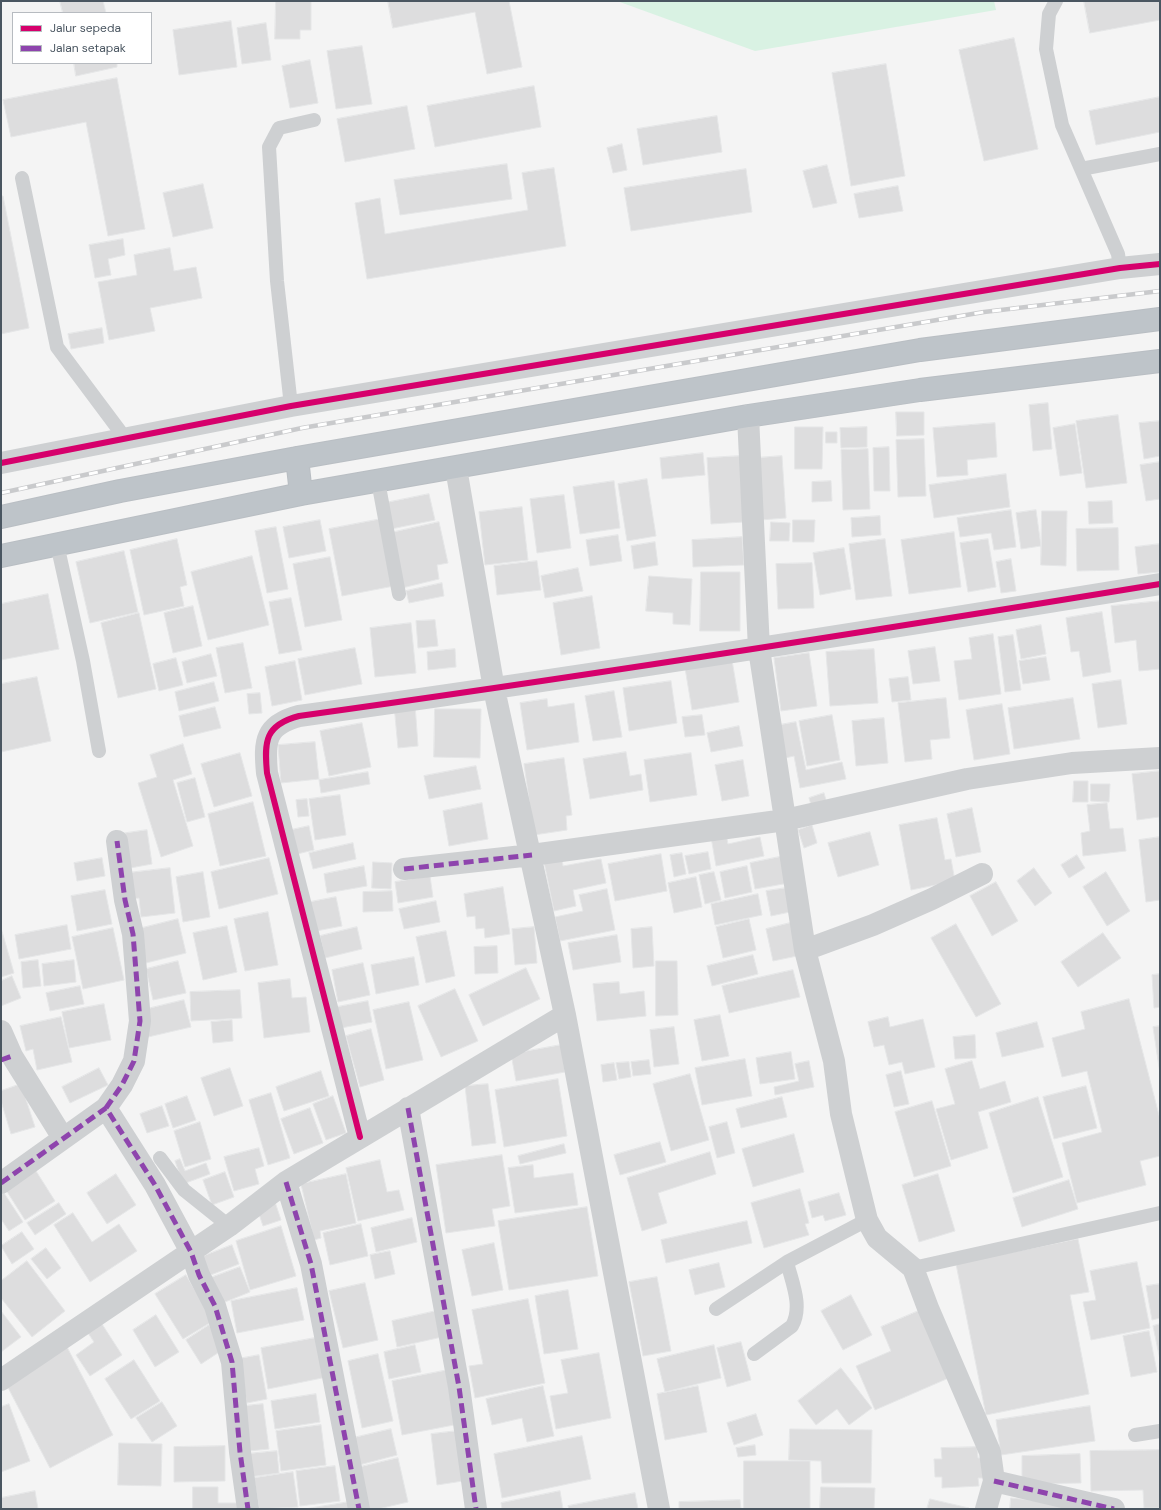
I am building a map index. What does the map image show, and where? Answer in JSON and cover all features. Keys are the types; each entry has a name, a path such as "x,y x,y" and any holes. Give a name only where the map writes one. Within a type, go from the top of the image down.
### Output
{"highway":[{"path":"1,517 120,491 296,458 920,350 1160,319"},
{"path":"1,556 301,494 748,416 920,390 1160,361"},
{"path":"296,458 301,494"}],"street":[{"path":"1,463 292,406 1120,268 1160,264"},
{"path":"748,416 759,649 805,950 834,1061 841,1114 867,1220 877,1238 913,1268 928,1308 990,1452 994,1481 986,1509"},
{"path":"456,468 494,689 532,855 565,1015 659,1509"},
{"path":"360,1137 267,772 265,749 271,732 282,720 299,716 494,689 759,649 1160,584"},
{"path":"404,869 532,855 785,820 967,779 1072,763 1160,758"},
{"path":"1,1183 106,1108 122,1085 134,1061 140,1021 133,934 125,900 117,841"},
{"path":"805,950 874,925 932,899 982,874"},
{"path":"1,1380 230,1226 286,1182 565,1015"},
{"path":"1,1031 7,1058 63,1138"},
{"path":"106,1108 155,1185 191,1252 199,1274 215,1306 232,1362 240,1427 240,1452 248,1509"},
{"path":"408,1108 458,1387 476,1509"},
{"path":"286,1182 311,1264 359,1509"},
{"path":"994,1481 1114,1509"}],"lane":[{"path":"1056,1 1049,14 1046,49 1062,125 1118,254 1120,268"},
{"path":"292,406 277,282 270,147 279,128 314,120"},
{"path":"1080,169 1160,154"},
{"path":"22,178 56,347 125,438"},
{"path":"378,481 399,594"},
{"path":"57,544 83,661 99,751"},
{"path":"160,1158 184,1190 230,1226"},
{"path":"913,1268 1160,1213"},
{"path":"716,1309 787,1262 867,1220"},
{"path":"754,1354 792,1326 796,1319 797,1303 787,1262"},
{"path":"1135,1435 1160,1431"}],"green space":[{"path":"617,1 994,1 996,10 755,51"}],"building":[{"path":"60,1 103,1 106,12 63,12"},
{"path":"276,1 311,1 311,30 300,30 300,39 275,39"},
{"path":"388,1 509,1 522,67 487,74 475,12 393,28"},
{"path":"1084,1 1160,1 1160,20 1090,33"},
{"path":"231,21 237,67 179,75 173,30"},
{"path":"266,23 271,60 242,64 237,28"},
{"path":"1014,38 1038,149 984,161 959,50"},
{"path":"362,46 372,104 336,109 327,51"},
{"path":"310,60 318,103 290,108 282,66"},
{"path":"74,64 117,64 117,67 76,76"},
{"path":"886,64 905,176 851,186 832,73"},
{"path":"117,78 145,229 108,236 86,122 11,137 3,100"},
{"path":"534,86 541,127 435,147 427,106"},
{"path":"1160,97 1160,132 1096,145 1089,111"},
{"path":"407,106 415,149 345,162 337,119"},
{"path":"717,116 722,152 643,165 637,129"},
{"path":"622,144 627,170 613,173 607,148"},
{"path":"507,164 512,199 400,215 394,180"},
{"path":"827,165 837,203 813,208 803,171"},
{"path":"554,168 566,246 367,279 355,203 380,198 385,234 528,210 522,173"},
{"path":"746,169 752,212 631,231 624,188"},
{"path":"203,184 213,228 173,237 163,193"},
{"path":"898,186 903,211 859,218 854,194"},
{"path":"1,196 3,196 29,328 1,334"},
{"path":"123,239 125,255 108,259 111,275 95,278 89,245"},
{"path":"170,248 174,271 196,267 202,298 150,308 155,331 109,340 98,282 137,275 134,255"},
{"path":"102,328 104,343 71,349 68,334"},
{"path":"1048,403 1052,449 1033,451 1029,405"},
{"path":"896,412 924,412 924,435 897,436"},
{"path":"1118,415 1127,483 1086,488 1076,421"},
{"path":"1160,421 1160,456 1144,459 1139,423"},
{"path":"995,423 997,457 967,460 968,475 937,477 933,428"},
{"path":"1075,424 1082,473 1060,476 1053,428"},
{"path":"795,427 823,427 822,469 795,469"},
{"path":"867,427 867,447 841,448 840,428"},
{"path":"826,432 837,432 837,443 826,443"},
{"path":"924,439 926,496 898,497 896,440"},
{"path":"889,447 890,491 874,491 873,448"},
{"path":"868,449 870,509 843,510 841,450"},
{"path":"703,453 705,475 662,479 660,458"},
{"path":"740,456 744,522 711,524 707,458"},
{"path":"782,456 786,518 760,520 756,458"},
{"path":"1160,462 1160,499 1146,501 1140,465"},
{"path":"1006,474 1010,507 934,518 929,485"},
{"path":"647,479 656,536 627,541 618,484"},
{"path":"614,481 620,528 580,534 573,487"},
{"path":"831,481 832,501 812,502 812,482"},
{"path":"429,494 435,520 391,529 385,503"},
{"path":"564,495 571,548 537,553 530,499"},
{"path":"1112,501 1113,523 1089,524 1088,502"},
{"path":"522,507 528,560 485,565 479,512"},
{"path":"1011,510 1016,547 994,550 991,533 960,537 957,518"},
{"path":"1036,510 1041,546 1021,549 1016,513"},
{"path":"1042,511 1067,511 1066,566 1041,565"},
{"path":"880,516 881,535 852,537 851,518"},
{"path":"381,519 394,586 342,596 329,529"},
{"path":"320,520 326,551 289,558 283,527"},
{"path":"793,520 815,520 814,542 793,542"},
{"path":"439,522 448,563 437,565 439,579 402,588 390,533"},
{"path":"771,522 790,523 789,541 770,541"},
{"path":"276,527 288,589 267,593 255,531"},
{"path":"1118,528 1119,570 1077,571 1076,529"},
{"path":"954,532 961,587 909,594 901,540"},
{"path":"618,535 622,561 590,566 586,540"},
{"path":"742,537 744,565 693,567 692,540"},
{"path":"177,539 187,585 180,587 184,606 144,615 130,550"},
{"path":"885,539 892,596 856,600 849,544"},
{"path":"988,539 996,587 968,592 960,543"},
{"path":"655,542 658,565 634,569 631,546"},
{"path":"1160,544 1160,572 1138,574 1135,547"},
{"path":"844,548 851,589 820,595 813,553"},
{"path":"124,551 138,612 90,623 76,562"},
{"path":"252,556 269,625 208,640 191,572"},
{"path":"330,557 342,620 305,627 293,564"},
{"path":"1011,559 1016,591 1001,593 996,562"},
{"path":"537,561 541,590 497,595 494,566"},
{"path":"812,563 814,608 778,609 776,564"},
{"path":"578,568 583,591 545,598 541,576"},
{"path":"701,572 740,572 740,631 700,631"},
{"path":"649,576 692,579 690,625 673,624 673,613 646,611"},
{"path":"442,583 444,596 409,603 406,591"},
{"path":"48,594 59,649 1,660 1,604"},
{"path":"592,596 600,648 561,655 553,603"},
{"path":"291,598 302,650 279,654 269,602"},
{"path":"1160,601 1160,669 1139,671 1136,640 1115,643 1111,606"},
{"path":"193,606 202,646 173,653 164,613"},
{"path":"1102,612 1111,672 1083,677 1079,651 1071,652 1066,618"},
{"path":"139,613 156,689 118,698 101,623"},
{"path":"435,620 438,646 418,648 416,621"},
{"path":"411,623 416,673 375,677 370,628"},
{"path":"1041,625 1046,654 1021,659 1016,630"},
{"path":"993,634 1001,694 959,700 954,661 972,659 969,638"},
{"path":"1013,635 1021,690 1005,692 998,637"},
{"path":"243,643 252,688 225,693 216,648"},
{"path":"935,647 940,681 913,684 908,651"},
{"path":"355,648 362,684 305,695 298,659"},
{"path":"455,649 456,667 428,670 427,652"},
{"path":"874,649 878,703 830,706 826,652"},
{"path":"809,653 817,706 781,711 774,658"},
{"path":"211,654 217,676 187,683 182,662"},
{"path":"1046,657 1050,680 1023,684 1019,661"},
{"path":"176,658 183,685 159,691 153,664"},
{"path":"732,660 739,702 692,710 685,668"},
{"path":"295,661 302,700 272,706 265,667"},
{"path":"37,677 51,741 1,752 1,684"},
{"path":"908,677 911,700 892,702 889,679"},
{"path":"1121,680 1127,724 1098,728 1092,684"},
{"path":"671,681 677,723 629,731 623,688"},
{"path":"214,682 219,701 179,711 175,692"},
{"path":"614,691 622,737 593,741 585,696"},
{"path":"260,693 262,713 249,714 247,694"},
{"path":"946,698 950,738 930,740 932,759 905,762 898,703"},
{"path":"1073,698 1080,739 1014,749 1008,708"},
{"path":"547,699 548,707 574,703 579,742 527,750 520,703"},
{"path":"415,704 418,746 398,748 394,705"},
{"path":"1002,704 1010,754 974,760 966,710"},
{"path":"215,707 221,728 184,737 179,716"},
{"path":"435,709 481,709 480,758 434,757"},
{"path":"702,715 705,735 685,737 682,717"},
{"path":"832,715 840,760 807,766 799,721"},
{"path":"884,718 888,763 856,766 852,721"},
{"path":"796,722 806,770 842,762 846,779 800,788 794,756 781,759 774,726"},
{"path":"362,723 371,767 329,776 320,731"},
{"path":"739,726 743,746 711,752 707,733"},
{"path":"315,742 319,779 281,783 278,745"},
{"path":"183,744 192,774 173,780 193,846 161,857 138,783 157,777 150,755"},
{"path":"626,752 630,776 641,774 643,790 590,799 583,759"},
{"path":"240,753 252,796 214,807 201,764"},
{"path":"691,753 697,795 650,802 644,760"},
{"path":"564,758 572,815 566,816 567,830 534,835 524,764"},
{"path":"743,760 749,796 722,801 715,765"},
{"path":"476,766 481,789 429,799 424,776"},
{"path":"1160,771 1160,829 1159,817 1137,820 1132,774"},
{"path":"368,772 370,784 321,793 319,780"},
{"path":"195,778 205,817 187,822 177,783"},
{"path":"1074,781 1088,781 1088,802 1073,802"},
{"path":"1091,784 1110,784 1109,802 1091,801"},
{"path":"824,793 826,800 811,805 809,798"},
{"path":"340,795 346,835 315,840 309,799"},
{"path":"307,799 309,816 298,817 296,800"},
{"path":"253,802 266,856 220,866 208,814"},
{"path":"482,803 488,839 449,846 443,811"},
{"path":"1107,803 1110,829 1123,828 1126,851 1083,856 1081,833 1090,831 1087,805"},
{"path":"972,808 981,852 956,857 947,814"},
{"path":"937,818 945,860 951,859 955,881 911,890 899,825"},
{"path":"812,825 817,843 804,848 798,830"},
{"path":"309,826 314,850 297,854 291,830"},
{"path":"147,830 152,864 125,869 120,834"},
{"path":"870,832 879,865 838,877 828,843"},
{"path":"726,834 728,844 760,837 764,856 716,866 711,837"},
{"path":"1160,837 1160,900 1146,902 1139,840"},
{"path":"353,843 356,859 313,869 309,853"},
{"path":"708,852 711,869 689,874 685,856"},
{"path":"682,853 686,874 674,877 670,855"},
{"path":"661,854 667,891 615,901 608,864"},
{"path":"1077,855 1085,868 1069,878 1061,865"},
{"path":"784,856 789,883 755,889 750,863"},
{"path":"102,858 105,876 77,881 74,863"},
{"path":"269,858 278,894 219,909 211,872"},
{"path":"562,858 563,866 601,859 606,883 573,890 576,906 554,911 544,862"},
{"path":"373,862 392,863 391,889 372,888"},
{"path":"364,866 367,886 327,893 324,874"},
{"path":"747,866 752,892 725,898 720,872"},
{"path":"170,868 175,913 141,917 139,898 130,899 127,873"},
{"path":"1034,868 1052,893 1035,906 1017,881"},
{"path":"203,872 210,917 183,922 176,877"},
{"path":"714,872 721,900 705,904 699,875"},
{"path":"1106,872 1130,911 1107,926 1083,887"},
{"path":"430,876 433,897 398,903 395,882"},
{"path":"696,877 702,907 674,913 668,883"},
{"path":"996,882 1018,921 992,936 970,896"},
{"path":"503,887 510,934 485,938 484,928 476,929 475,916 467,917 464,894"},
{"path":"786,888 790,912 771,916 766,891"},
{"path":"607,889 615,930 560,941 555,917 583,911 579,895"},
{"path":"105,890 112,924 77,931 71,896"},
{"path":"392,891 393,911 363,912 363,892"},
{"path":"758,894 762,915 715,925 711,904"},
{"path":"336,897 342,926 311,932 305,903"},
{"path":"436,901 440,922 404,929 399,909"},
{"path":"268,912 278,965 245,971 234,919"},
{"path":"178,919 186,953 146,963 138,929"},
{"path":"749,919 756,950 723,958 716,927"},
{"path":"794,922 802,955 773,961 766,929"},
{"path":"956,924 1001,1004 976,1017 931,938"},
{"path":"67,925 71,949 19,959 15,935"},
{"path":"227,926 237,972 203,980 193,933"},
{"path":"357,927 362,949 325,958 320,936"},
{"path":"534,927 537,963 515,965 512,929"},
{"path":"652,927 654,966 633,968 631,929"},
{"path":"1,928 14,973 1,977"},
{"path":"113,928 124,980 83,989 72,937"},
{"path":"446,931 455,976 426,983 416,937"},
{"path":"1103,933 1121,958 1078,987 1061,962"},
{"path":"617,935 621,962 573,970 568,943"},
{"path":"497,946 498,973 475,974 474,947"},
{"path":"753,955 758,974 712,986 707,966"},
{"path":"414,957 419,985 376,994 371,965"},
{"path":"38,960 41,986 23,988 21,962"},
{"path":"74,960 76,982 44,986 42,964"},
{"path":"178,961 186,993 153,1000 146,969"},
{"path":"656,961 677,961 678,1015 656,1016"},
{"path":"363,963 370,995 338,1002 332,970"},
{"path":"526,968 540,999 483,1026 469,995"},
{"path":"793,970 800,997 729,1013 722,986"},
{"path":"1160,974 1160,1007 1154,1008 1152,975"},
{"path":"12,976 21,998 1,1006 1,981"},
{"path":"290,979 292,998 306,997 310,1032 264,1038 258,983"},
{"path":"619,982 620,994 644,991 646,1016 597,1021 593,984"},
{"path":"80,986 84,1004 50,1011 46,993"},
{"path":"455,989 478,1041 441,1057 418,1006"},
{"path":"240,990 242,1018 191,1021 190,992"},
{"path":"1129,999 1160,1119 1160,1156 1140,1161 1146,1185 1077,1203 1062,1143 1102,1132 1087,1071 1062,1077 1052,1038 1085,1029 1081,1012"},
{"path":"184,1000 191,1027 148,1037 147,1009"},
{"path":"368,1001 372,1022 336,1029 332,1008"},
{"path":"409,1002 423,1060 386,1069 373,1010"},
{"path":"104,1004 111,1040 69,1048 62,1012"},
{"path":"720,1015 729,1056 702,1061 694,1020"},
{"path":"61,1017 72,1062 37,1070 33,1049 26,1051 20,1026"},
{"path":"888,1017 890,1027 923,1019 935,1067 905,1074 902,1062 889,1065 884,1045 874,1047 868,1022"},
{"path":"232,1020 233,1041 213,1043 211,1022"},
{"path":"1037,1022 1044,1047 1002,1057 996,1033"},
{"path":"1160,1026 1160,1074 1153,1027"},
{"path":"674,1027 679,1064 654,1067 650,1030"},
{"path":"371,1029 384,1080 360,1087 346,1036"},
{"path":"975,1035 976,1058 955,1059 953,1037"},
{"path":"561,1045 565,1072 516,1081 511,1054"},
{"path":"791,1052 795,1079 760,1084 756,1058"},
{"path":"745,1059 752,1096 702,1105 695,1068"},
{"path":"649,1060 651,1074 633,1076 631,1062"},
{"path":"809,1061 814,1087 775,1095 774,1087 799,1081 795,1064"},
{"path":"972,1061 980,1089 1005,1081 1011,1102 978,1112 988,1148 951,1160 936,1109 955,1104 945,1069"},
{"path":"629,1062 631,1077 619,1079 616,1063"},
{"path":"614,1063 617,1080 603,1082 601,1065"},
{"path":"99,1068 108,1085 70,1103 62,1087"},
{"path":"230,1068 243,1106 214,1116 201,1078"},
{"path":"321,1071 329,1096 284,1111 276,1087"},
{"path":"901,1071 909,1104 894,1107 886,1075"},
{"path":"690,1074 709,1140 671,1151 653,1084"},
{"path":"558,1079 567,1136 504,1147 495,1090"},
{"path":"21,1084 35,1127 11,1134 1,1101 1,1091"},
{"path":"488,1084 496,1143 472,1146 465,1086"},
{"path":"1086,1086 1097,1128 1054,1139 1043,1097"},
{"path":"271,1093 290,1158 268,1165 249,1100"},
{"path":"187,1096 196,1120 173,1128 165,1104"},
{"path":"333,1096 346,1133 326,1140 313,1104"},
{"path":"782,1097 787,1117 741,1128 736,1109"},
{"path":"1038,1097 1063,1177 1013,1193 989,1113"},
{"path":"932,1101 951,1166 914,1177 895,1112"},
{"path":"162,1106 169,1126 147,1133 140,1114"},
{"path":"310,1108 323,1143 294,1154 281,1119"},
{"path":"200,1122 211,1159 185,1167 174,1131"},
{"path":"727,1122 735,1153 717,1158 709,1127"},
{"path":"794,1134 804,1172 753,1187 742,1149"},
{"path":"660,1142 666,1162 620,1175 614,1155"},
{"path":"564,1144 566,1153 520,1164 518,1156"},
{"path":"259,1148 264,1166 255,1169 259,1184 234,1191 224,1157"},
{"path":"710,1152 716,1174 658,1193 667,1223 642,1231 627,1178"},
{"path":"502,1155 510,1206 492,1209 495,1226 446,1233 436,1165"},
{"path":"180,1159 185,1171 206,1163 210,1174 183,1184 175,1161"},
{"path":"380,1160 387,1192 399,1190 404,1210 358,1221 346,1168"},
{"path":"533,1165 534,1178 573,1173 578,1205 515,1213 508,1168"},
{"path":"36,1171 55,1201 25,1220 6,1190"},
{"path":"225,1172 234,1197 212,1205 203,1180"},
{"path":"116,1174 136,1205 107,1224 87,1193"},
{"path":"346,1174 356,1223 320,1231 321,1238 314,1240 301,1184"},
{"path":"938,1174 955,1231 919,1242 902,1185"},
{"path":"1069,1180 1078,1209 1022,1227 1013,1198"},
{"path":"800,1189 809,1223 805,1224 809,1235 764,1248 751,1203"},
{"path":"4,1193 23,1222 9,1231 1,1219 1,1195"},
{"path":"839,1193 846,1215 825,1221 823,1215 812,1218 808,1202"},
{"path":"275,1202 281,1220 263,1226 257,1208"},
{"path":"59,1203 66,1214 35,1235 27,1223"},
{"path":"587,1207 598,1276 509,1290 498,1221"},
{"path":"73,1213 92,1242 119,1224 137,1251 90,1282 54,1225"},
{"path":"412,1218 417,1242 376,1252 371,1228"},
{"path":"747,1221 752,1243 666,1263 661,1240"},
{"path":"361,1224 368,1256 330,1265 323,1233"},
{"path":"281,1226 296,1276 250,1290 236,1241"},
{"path":"22,1232 34,1249 12,1264 1,1246"},
{"path":"1078,1239 1089,1292 1070,1295 1089,1394 986,1415 956,1264"},
{"path":"494,1243 503,1290 472,1296 462,1250"},
{"path":"232,1245 239,1264 208,1276 201,1257"},
{"path":"46,1248 61,1268 47,1279 31,1259"},
{"path":"390,1251 395,1274 375,1279 370,1255"},
{"path":"27,1261 65,1311 32,1337 1,1298 1,1281"},
{"path":"1137,1262 1150,1328 1091,1340 1083,1302 1096,1300 1090,1271"},
{"path":"719,1263 725,1287 695,1295 689,1270"},
{"path":"240,1267 250,1292 220,1304 210,1278"},
{"path":"186,1275 213,1321 183,1339 155,1294"},
{"path":"657,1277 671,1351 643,1356 629,1282"},
{"path":"365,1283 378,1340 343,1348 329,1291"},
{"path":"1160,1284 1160,1318 1152,1320 1146,1286"},
{"path":"297,1288 304,1320 237,1333 231,1301"},
{"path":"568,1290 578,1349 544,1354 535,1296"},
{"path":"851,1295 872,1335 843,1350 821,1311"},
{"path":"528,1299 545,1383 475,1398 469,1366 483,1364 472,1310"},
{"path":"923,1309 951,1377 875,1410 856,1366 891,1351 881,1327"},
{"path":"1,1311 21,1337 1,1352"},
{"path":"436,1311 442,1337 397,1347 392,1321"},
{"path":"156,1315 179,1352 155,1367 133,1330"},
{"path":"102,1324 122,1355 90,1376 76,1355 94,1342 88,1333"},
{"path":"1160,1324 1160,1360 1153,1326"},
{"path":"209,1325 224,1349 201,1364 186,1340"},
{"path":"1149,1331 1157,1372 1131,1377 1123,1336"},
{"path":"320,1337 327,1377 268,1389 261,1348"},
{"path":"741,1342 751,1380 727,1387 717,1348"},
{"path":"415,1345 421,1372 389,1379 384,1352"},
{"path":"714,1345 721,1378 665,1392 657,1359"},
{"path":"67,1347 113,1435 50,1468 4,1380"},
{"path":"599,1353 611,1418 556,1429 550,1396 568,1393 561,1360"},
{"path":"378,1354 393,1421 362,1428 348,1361"},
{"path":"259,1355 267,1399 247,1403 238,1359"},
{"path":"134,1360 160,1401 131,1419 105,1379"},
{"path":"841,1368 872,1408 849,1425 837,1409 816,1425 798,1401"},
{"path":"448,1370 459,1424 402,1435 392,1381"},
{"path":"543,1386 554,1436 527,1442 522,1418 492,1425 486,1399"},
{"path":"698,1386 707,1432 665,1440 657,1394"},
{"path":"316,1394 320,1422 275,1429 271,1401"},
{"path":"162,1402 177,1426 152,1442 136,1418"},
{"path":"9,1404 30,1461 1,1472 1,1407"},
{"path":"263,1404 269,1449 249,1451 244,1406"},
{"path":"1090,1406 1095,1441 1001,1455 996,1420"},
{"path":"756,1414 763,1435 734,1445 727,1423"},
{"path":"321,1425 326,1465 281,1471 276,1431"},
{"path":"391,1429 397,1455 359,1465 353,1438"},
{"path":"790,1429 872,1430 871,1483 822,1483 821,1461 789,1460"},
{"path":"457,1431 463,1481 437,1485 431,1434"},
{"path":"582,1436 591,1479 502,1498 494,1454"},
{"path":"119,1443 162,1444 161,1486 118,1485"},
{"path":"755,1445 756,1455 738,1457 736,1448"},
{"path":"225,1446 225,1481 174,1482 174,1447"},
{"path":"977,1447 978,1458 985,1458 985,1478 978,1478 979,1486 942,1488 942,1477 935,1477 934,1459 942,1459 941,1448"},
{"path":"1160,1450 1160,1508 1144,1508 1143,1490 1091,1491 1090,1451"},
{"path":"277,1451 279,1473 249,1477 246,1454"},
{"path":"1080,1454 1081,1483 1022,1484 1022,1456"},
{"path":"398,1458 408,1502 378,1509 369,1509 360,1467"},
{"path":"744,1461 810,1461 810,1509 744,1509"},
{"path":"335,1466 340,1501 300,1506 296,1471"},
{"path":"293,1472 298,1507 259,1509 254,1478"},
{"path":"193,1487 218,1487 218,1503 245,1503 246,1509 193,1509"},
{"path":"821,1487 875,1488 874,1509 820,1509"},
{"path":"35,1491 38,1509 1,1509 1,1498"},
{"path":"560,1491 563,1509 502,1509 501,1503"},
{"path":"635,1493 638,1509 569,1509 568,1506"},
{"path":"1011,1498 1076,1505 1076,1509 1010,1509"},
{"path":"930,1499 969,1508 969,1509 927,1509"},
{"path":"740,1500 741,1509 679,1509 679,1502"},
{"path":"349,1502 350,1509 305,1509"}],"railway":[{"path":"1,493 302,428 984,312 1160,291"}],"marked path":[{"path":"106,1108 122,1085 134,1061 140,1021 133,934 125,900 117,841"},
{"path":"404,869 532,855"},
{"path":"1,1060 12,1056"},
{"path":"1,1183 106,1108 155,1185 191,1252 199,1275 215,1306 232,1362 240,1452 248,1509"},
{"path":"408,1108 459,1387 476,1509"},
{"path":"286,1182 311,1264 359,1509"},
{"path":"994,1481 1114,1509"}],"cycle path":[{"path":"1,463 291,406 1120,268 1160,264"},
{"path":"360,1137 267,773 267,743 269,736 279,724 299,716 730,653 1160,584"}]}
